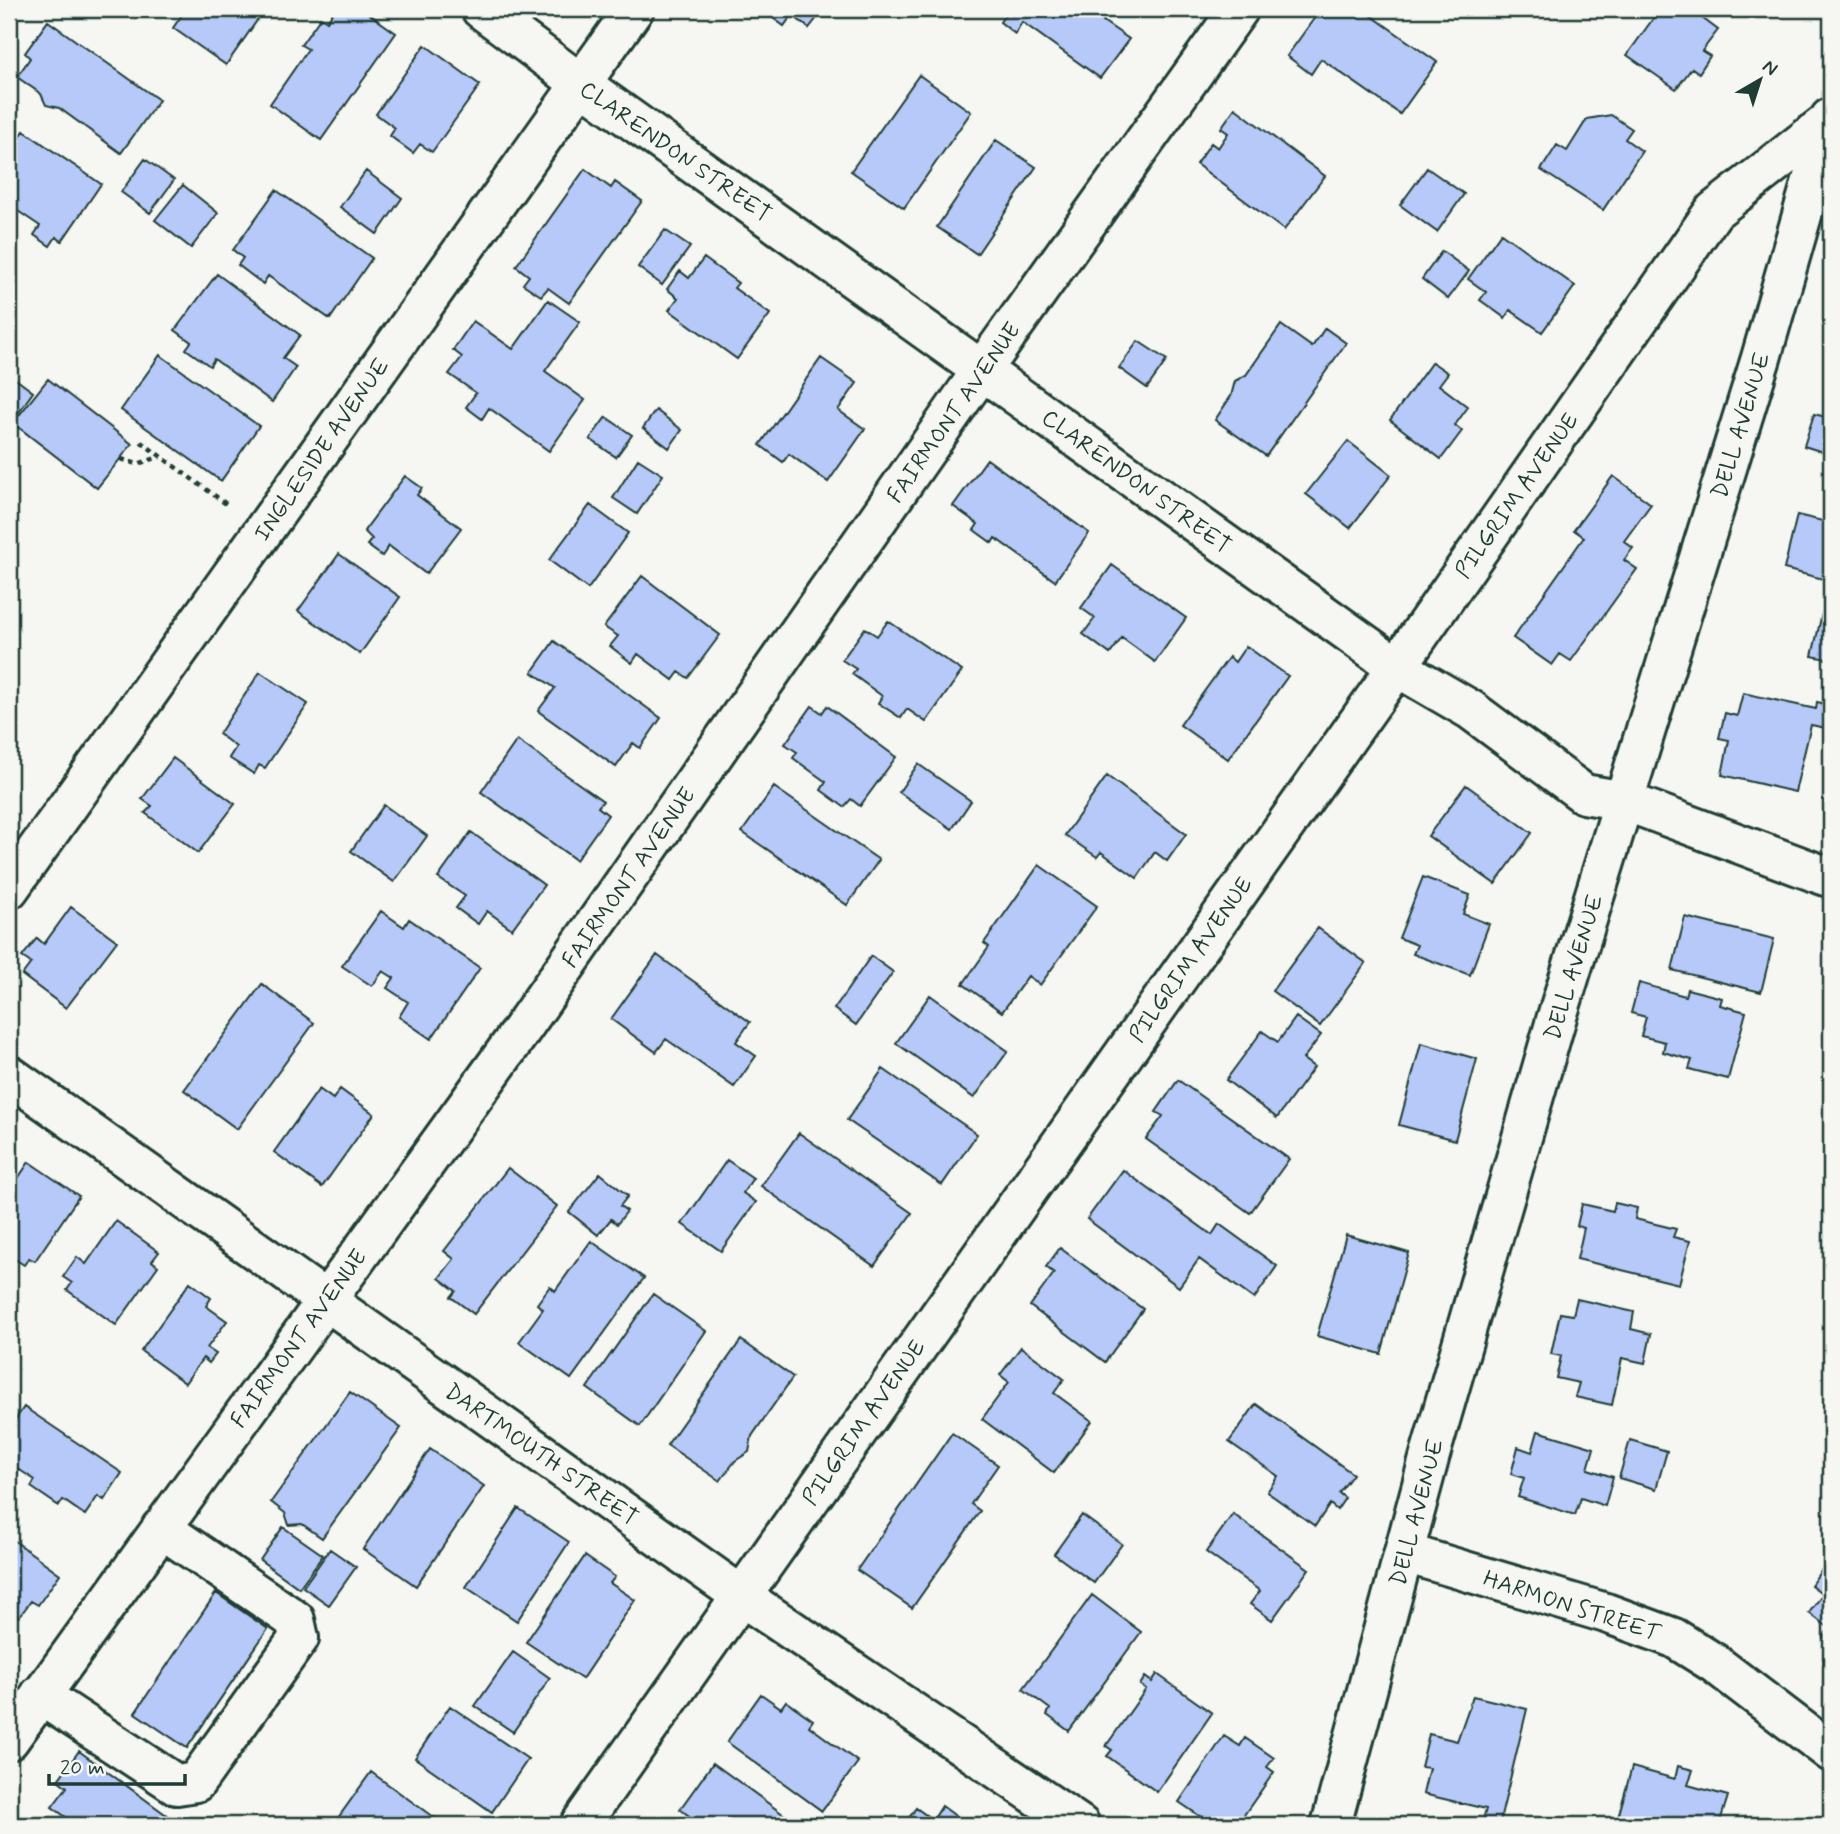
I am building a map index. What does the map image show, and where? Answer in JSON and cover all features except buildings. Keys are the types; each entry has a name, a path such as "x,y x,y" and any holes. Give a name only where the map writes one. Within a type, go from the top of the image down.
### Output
{"street":[{"name":"CLARENDON STREET","path":"481,9 580,83 1397,667 1471,710 1584,794 1625,801 1831,878"},
{"name":"INGLESIDE AVENUE","path":"9,889 634,9"},
{"name":"FAIRMONT AVENUE","path":"9,1740 324,1300 515,1039 982,370 1239,9"},
{"name":"PILGRIM AVENUE","path":"580,1825 1397,667 1714,211 1830,118"},
{"name":"DELL AVENUE","path":"1331,1825 1430,1455 1556,1020 1761,358 1818,151 1830,118"},
{"name":"DARTMOUTH STREET","path":"9,1075 741,1595 1080,1825"},
{"path":"40,1695 177,1785 196,1782 299,1638 295,1619 161,1528"},
{"name":"HARMON STREET","path":"1405,1553 1606,1613 1674,1638 1714,1663 1831,1752"}],"path":[{"path":"141,442 238,513"},
{"path":"121,459 137,464 161,456"}]}
